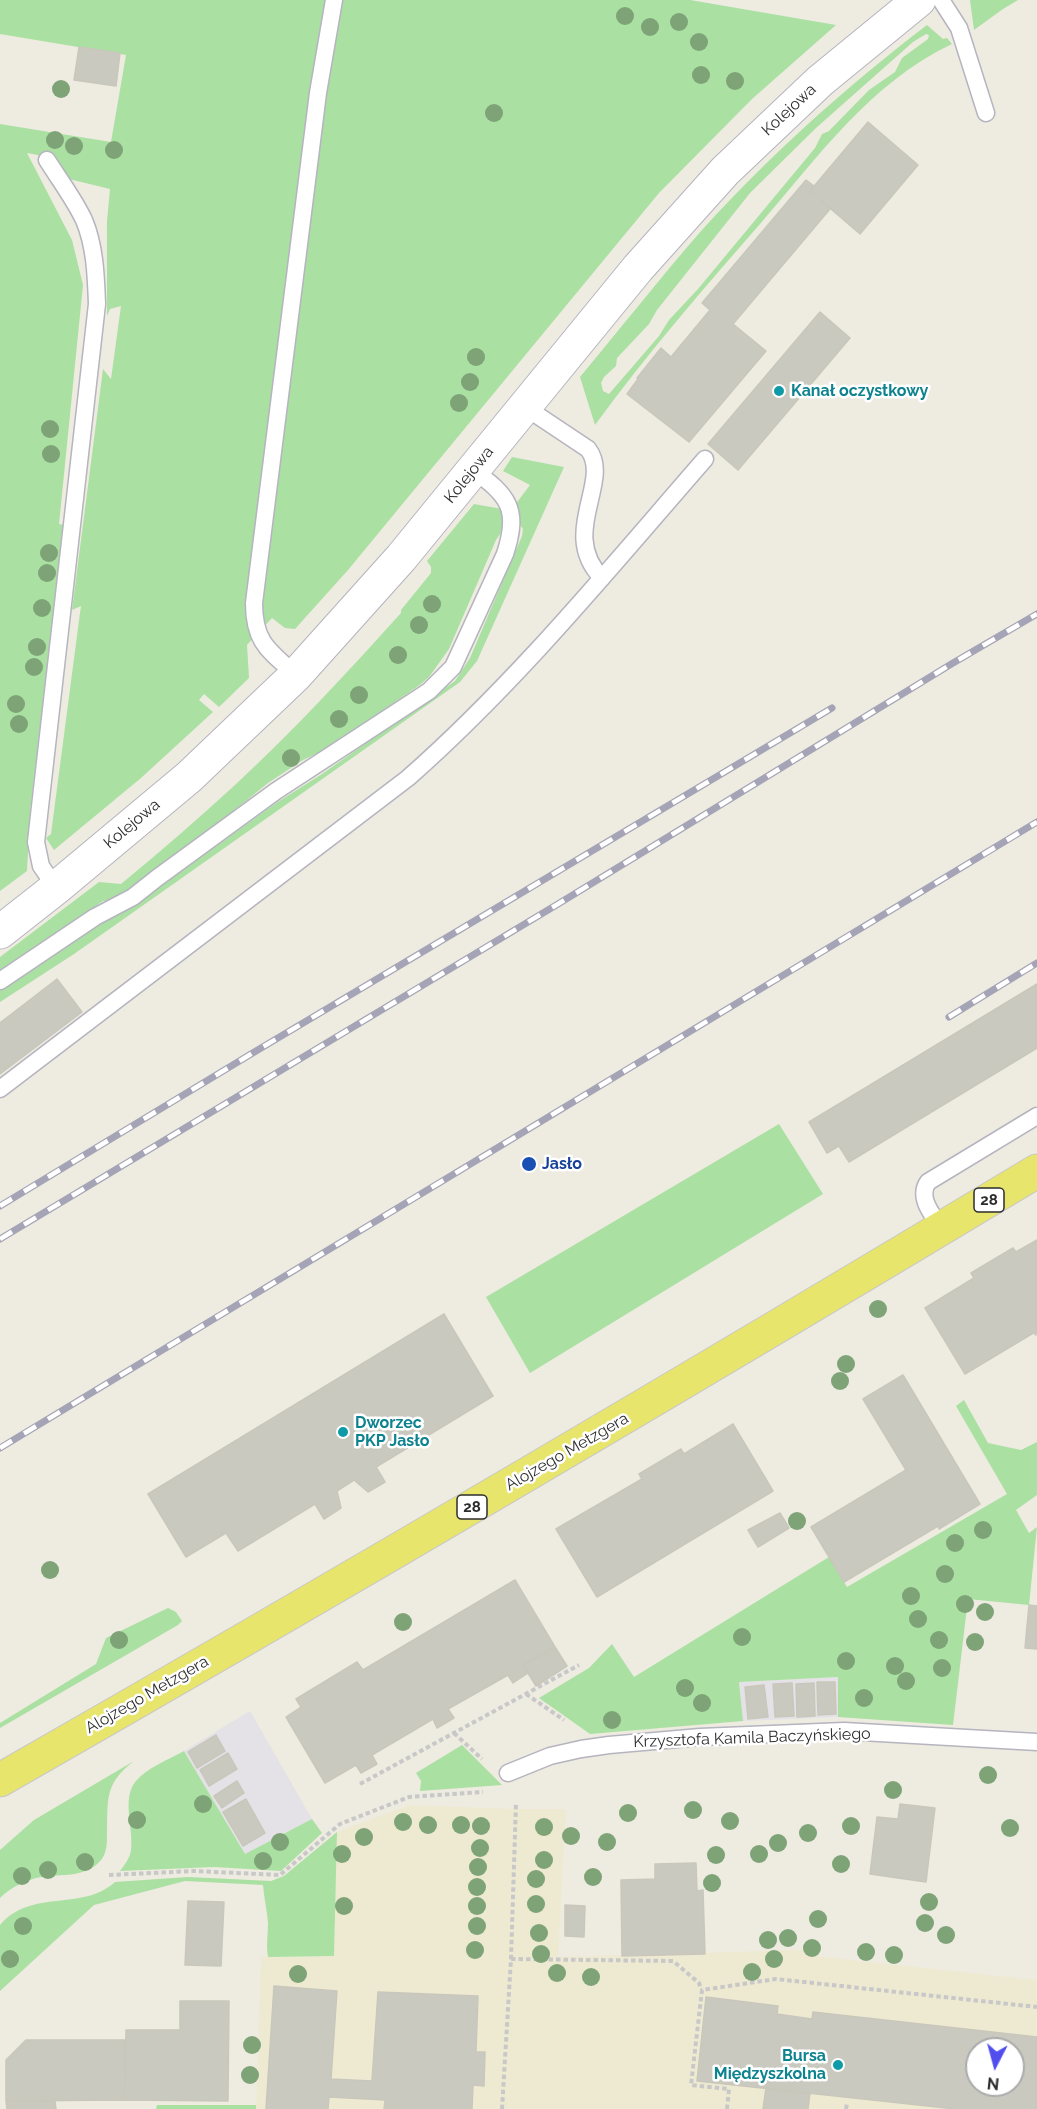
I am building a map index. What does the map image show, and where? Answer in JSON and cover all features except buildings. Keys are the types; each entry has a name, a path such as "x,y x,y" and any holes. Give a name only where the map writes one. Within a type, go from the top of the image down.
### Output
{"main road":[{"name":"Alojzego Metzgera","path":"0,1780 506,1488 1037,1171"}],"street":[{"name":"Kolejowa","path":"0,932 189,777 296,675 401,558 638,268 725,171 820,81 919,0"}],"lane":[{"path":"296,675 259,637 255,623 254,603 316,104 334,0"},
{"path":"941,0 959,28 986,113"},
{"path":"47,159 79,210 86,226 95,273 97,304 36,842 39,859 56,888"},
{"path":"525,407 588,449 595,460 583,538 590,564 602,578"},
{"path":"0,1089 408,778 447,744 602,578 705,459"},
{"path":"0,981 95,917 140,893 276,791 429,691 448,674 501,564 510,539 510,510 506,499 497,487 473,470"},
{"path":"941,1228 925,1201 923,1191 928,1182 1037,1116"},
{"name":"Krzysztofa Kamila Baczyńskiego","path":"508,1773 550,1756 580,1749 609,1744 700,1737 844,1731 1037,1742"}],"path":[{"path":"360,1784 579,1665"},
{"path":"109,1875 195,1870 280,1875 335,1827 389,1804 409,1797 491,1791"},
{"path":"502,2109 511,1959 516,1799"},
{"path":"511,1959 673,1961 699,1983 702,1990 691,2085 729,2089 727,2109"},
{"path":"702,1990 776,1979 1037,2007"},
{"path":"846,2109 847,2103"}],"shaded area":[{"path":"839,1677 838,1717 743,1721 739,1682"},
{"path":"250,1711 312,1819 245,1854 184,1751"},
{"path":"409,1805 566,1809 558,1957 802,1950 823,1957 1037,1980 1037,2109 256,2109 261,1957 334,1956 337,1832"}],"green space":[{"path":"0,0 690,0 836,25 752,99 659,193 348,570 295,629 285,628 272,618 247,645 249,678 219,707 204,694 199,700 213,712 141,778 54,850 46,838 51,834 81,606 72,610 103,369 111,379 121,306 110,309 107,316 107,221 110,189 69,179 54,158 27,153 72,240 83,285 59,524 64,525 30,812 27,871 0,891 0,124 111,142 126,55 0,34"},
{"path":"970,0 1018,0 974,30"},
{"path":"927,25 952,44 923,60 896,79 871,100 824,148 675,323 595,425 580,377 686,248 728,202 810,122","holes":["926,34 929,35 928,39 902,58 895,72 869,90 829,131 822,134 815,148 698,289 669,320 659,336 609,394 603,391 601,383 616,366 617,358 649,324 657,310 750,193 816,128 913,42"]},
{"path":"512,457 564,467 477,661 460,682 74,954 0,1002 0,988 168,881 276,803 322,774 455,681 470,658 522,536 523,529 519,523 503,530 496,540 449,649 429,677 421,684 329,748 303,760 268,783 151,878 113,900 103,901 0,973 0,957 99,882 121,884 207,810 278,744 401,613 431,573 431,567 427,561 474,504 512,509 530,485 503,471"},
{"path":"779,1124 823,1194 530,1373 486,1297"},
{"path":"964,1400 988,1443 1021,1450 1037,1442 1037,1495 1016,1510 1029,1533 1037,1527 1029,1605 968,1599 953,1725 838,1717 838,1677 739,1682 743,1721 590,1734 539,1698 589,1668 612,1644 634,1677 829,1557 847,1587 1007,1494 956,1406"},
{"path":"168,1608 176,1612 182,1621 178,1625 0,1728 0,1723 96,1664 106,1638"},
{"path":"462,1745 502,1785 420,1791 421,1781 416,1773"},
{"path":"184,1751 245,1854 312,1819 322,1833 281,1871 214,1867 120,1871 131,1850 129,1796 132,1788 146,1772"},
{"path":"134,1761 117,1777 110,1793 106,1848 101,1860 95,1866 81,1872 30,1880 14,1887 0,1898 0,1850 34,1820"},
{"path":"337,1832 334,1956 268,1957 268,1923 263,1885 185,1881 94,1905 0,1991 0,1925 13,1914 27,1907 88,1896 102,1891 115,1882 188,1877 271,1881 284,1876"},
{"path":"157,2105 256,2105 256,2109 156,2109"}],"railway":[{"path":"0,1239 1037,614"},
{"path":"0,1206 832,708"},
{"path":"0,1448 1037,822"},
{"path":"949,1017 1037,963"}],"place":[{"name":"Kanał oczystkowy","path":"779,391"},
{"name":"Jasło","path":"529,1164"},
{"name":"Dworzec PKP Jasło","path":"343,1432"},
{"name":"Bursa Międzyszkolna","path":"838,2065"}]}
